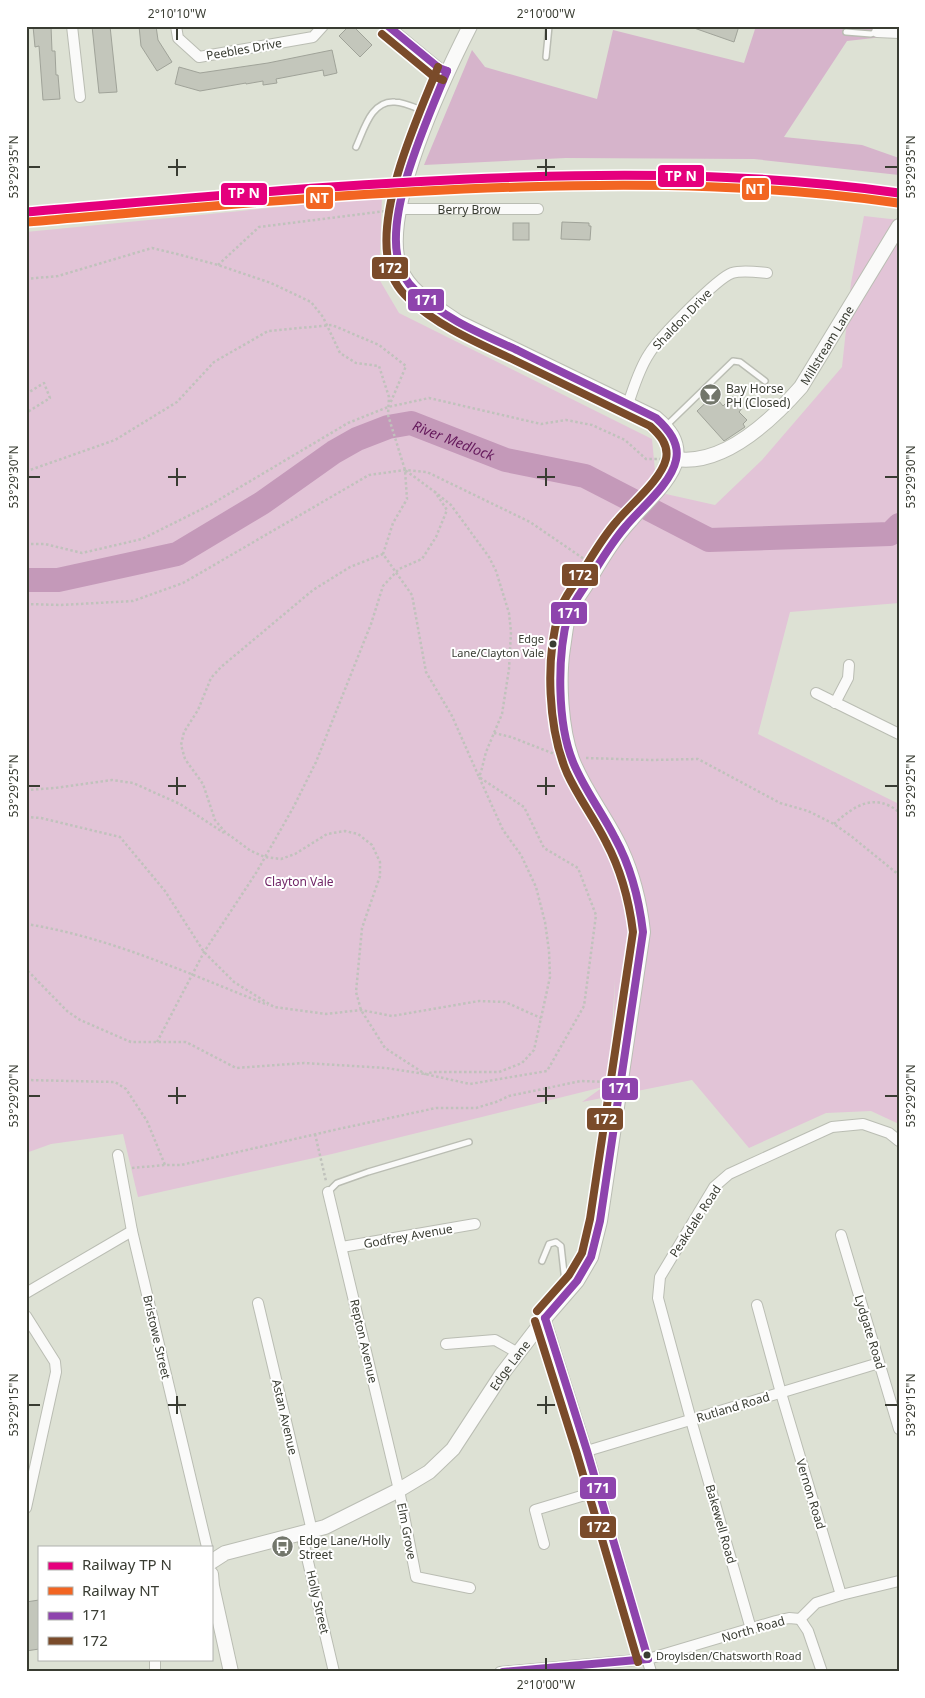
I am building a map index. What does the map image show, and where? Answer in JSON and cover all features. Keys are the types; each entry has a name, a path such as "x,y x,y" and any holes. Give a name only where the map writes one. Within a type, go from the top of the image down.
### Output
{"street":[{"path":"72,26 80,97"},
{"name":"Peebles Drive","path":"176,26 178,38 199,57 313,37 323,26"},
{"path":"388,26 439,68 447,71"},
{"path":"470,26 447,71 412,162 400,210 396,238 396,251 400,267 417,292 458,322 656,418 666,426 674,438 676,459"},
{"path":"877,32 899,33"},
{"name":"Berry Brow","path":"400,210 538,209"},
{"name":"Millstream Lane","path":"676,459 698,460 738,444 784,407 802,387 899,226"},
{"name":"Shaldon Drive","path":"628,404 638,375 649,353 670,328 718,281 732,273 767,273"},
{"name":"Edge Lane","path":"212,1561 225,1553 325,1527 399,1490 429,1472 453,1449 502,1374 545,1318 577,1281 590,1257 600,1221 643,932 634,886 621,848 572,760 564,730 560,668 570,611 607,550 630,521 657,492 672,469 676,459"},
{"path":"835,703 848,678 849,665"},
{"path":"816,694 899,734"},
{"name":"Peakdale Road","path":"691,1420 658,1298 660,1276 714,1187 730,1174 832,1127 864,1124 889,1133 899,1141"},
{"name":"Bristowe Street","path":"118,1155 132,1231 207,1546"},
{"name":"Repton Avenue","path":"328,1192 399,1490"},
{"name":"Godfrey Avenue","path":"342,1247 475,1224"},
{"path":"26,1294 132,1231"},
{"name":"Lydgate Road","path":"841,1235 899,1429"},
{"name":"Astan Avenue","path":"258,1304 307,1531"},
{"name":"Vernon Road","path":"757,1305 841,1595"},
{"path":"26,1316 55,1362 56,1372 26,1508"},
{"path":"545,1318 587,1451 652,1672"},
{"path":"446,1344 495,1340 518,1353"},
{"name":"Rutland Road","path":"587,1451 879,1363"},
{"name":"Bakewell Road","path":"691,1420 751,1629"},
{"name":"Elm Grove","path":"399,1490 416,1576 470,1588"},
{"path":"544,1544 535,1510 598,1491"},
{"name":"Holly Street","path":"307,1531 334,1672"},
{"path":"822,1672 808,1631 800,1619 816,1603 899,1581"},
{"path":"212,1586 231,1672"},
{"name":"North Road","path":"500,1672 648,1659 789,1618 800,1619"}],"lane":[{"path":"546,57 549,26"},
{"path":"846,32 871,34 877,32"},
{"path":"356,147 372,113 379,106 395,102 430,114"},
{"path":"666,426 734,361 740,362 765,381"},
{"path":"328,1192 337,1183 469,1142"},
{"path":"542,1261 549,1244 556,1242 561,1246 566,1294"}],"path":[{"path":"218,265 259,227 400,210"},
{"path":"26,279 58,276 152,248 218,265 272,283 311,302 323,317 340,353 356,363 378,366 389,398 388,415 405,470 408,499 393,523 383,554"},
{"path":"26,469 30,470 115,440 177,402 214,362 268,331 332,325 379,345 406,366 388,408"},
{"path":"26,394 44,383 50,398 26,413"},
{"path":"26,544 45,544 82,553 142,539 210,506 348,423 388,408 429,398 481,409 516,420 541,424 566,420 592,425 625,440 646,459 676,459"},
{"path":"405,470 451,505 489,557 496,571 509,613 511,632 509,668 502,714 486,752 479,777"},
{"path":"26,604 60,605 133,601 183,583 369,474 405,470 427,472 530,522 596,568"},
{"path":"156,1042 204,952 256,873 316,762 371,624 383,586 399,568 422,559 436,537 447,510 435,492"},
{"path":"383,554 412,595 426,672 452,716 503,830 521,855 536,887 545,922 550,951 550,977 534,1050 522,1063 499,1072 434,1072 425,1074 386,1048 361,1010 356,992 362,928 380,876 380,862 372,845 358,834 344,831 327,834 295,854 281,859 265,857 251,851 225,832 215,820 203,784 185,759 181,745 184,732 198,710 211,678 221,666 313,590 350,567 383,554"},
{"path":"494,733 511,737 549,753 572,760 590,757 651,760 698,759 780,803 808,811 834,824 899,876"},
{"path":"26,969 67,1011 80,1020 131,1042 186,1042 236,1068 304,1063 386,1068 470,1084 547,1071 584,1006 596,915 578,868 544,848 524,807 479,777"},
{"path":"26,790 112,780 133,783 180,804 240,843"},
{"path":"834,824 847,812 863,803 892,806 899,812"},
{"path":"26,817 41,818 120,837 165,892 204,952 234,982 274,1007"},
{"path":"26,924 53,928 126,950 274,1007 326,1014 361,1010 392,1016 479,1001 505,1002 541,1018"},
{"path":"26,1080 115,1082 126,1089 147,1121 165,1165"},
{"path":"121,1171 134,1168 181,1165 436,1108 476,1108 509,1096 581,1081 621,1082"},
{"path":"315,1134 328,1192"}],"green space":[{"name":"Clayton Vale","path":"382,197 379,279 399,313 652,439 657,492 715,505 762,460 842,367 851,283 864,216 899,220 899,603 790,612 758,734 899,804 899,1124 871,1111 826,1113 749,1148 692,1080 582,1102 603,1087 332,1154 138,1197 123,1134 51,1144 26,1153 26,232","holes":["615,979 612,1081 609,1083"]}],"shaded area":[{"path":"756,26 889,26 892,36 847,41 784,137 862,145 899,158 899,175 754,159 566,158 424,165 472,50 485,67 597,99 613,30 744,63"}],"building":[{"path":"33,26 51,26 52,51 55,51 60,99 43,100 39,46 35,47"},
{"path":"92,26 110,26 117,92 99,93"},
{"path":"139,26 156,26 158,40 172,62 157,71 141,46"},
{"path":"349,26 353,26 372,45 360,57 339,36"},
{"path":"694,26 739,26 734,42 694,28"},
{"path":"332,50 337,73 324,76 323,70 276,79 277,83 263,85 263,81 200,91 175,84 179,67 200,73 268,63"},
{"path":"562,222 589,223 589,226 591,226 590,240 561,239"},
{"path":"513,223 529,223 529,240 513,240"},
{"path":"714,395 723,406 733,396 743,407 739,412 747,420 743,424 745,427 724,441 697,411"},
{"path":"38,1600 38,1649 26,1651 26,1602"}],"waterway":[{"name":"River Medlock","path":"26,580 58,580 177,554 262,503 334,452 357,439 388,427 411,423 506,460 585,476 709,540 890,534 899,525"}],"transit line":[{"name":"171","path":"388,26 439,68 447,71"},
{"name":"172","path":"382,34 433,76 443,80"},
{"name":"172","path":"438,67 410,136 394,188 386,238 388,260 395,281 409,299 446,326 473,341 650,426 663,441 667,454 658,475 645,492 611,528 569,592 560,609 555,631 550,672 552,715 556,736 571,782 616,863 627,897 633,932 590,1219 582,1253 569,1275 537,1311"},
{"name":"171","path":"447,71 420,138 403,190 396,238 398,259 404,276 413,288 427,301 451,318 656,418 675,442 677,454 673,469 662,487 620,533 604,555 578,596 568,615 564,631 560,689 561,709 568,746 577,772 610,828 626,860 637,895 643,932 600,1221 591,1257 577,1281 545,1318"},
{"path":"26,212 336,187 460,179 569,176 616,175 758,179 805,182 899,193"},
{"name":"171","path":"545,1318 587,1451 648,1659"},
{"name":"172","path":"535,1321 577,1454 638,1662"},
{"name":"171","path":"503,1672 648,1659"}],"rail line":[{"name":"NT","path":"27,222 335,197 459,189 568,186 615,185 757,189 804,192 898,203"}],"place":[{"name":"Bay Horse PH (Closed)","path":"710,395"},
{"name":"Edge Lane/Clayton Vale","path":"553,644"},
{"name":"Edge Lane/Holly Street","path":"283,1547"},
{"name":"Droylsden/Chatsworth Road","path":"647,1655"}]}
